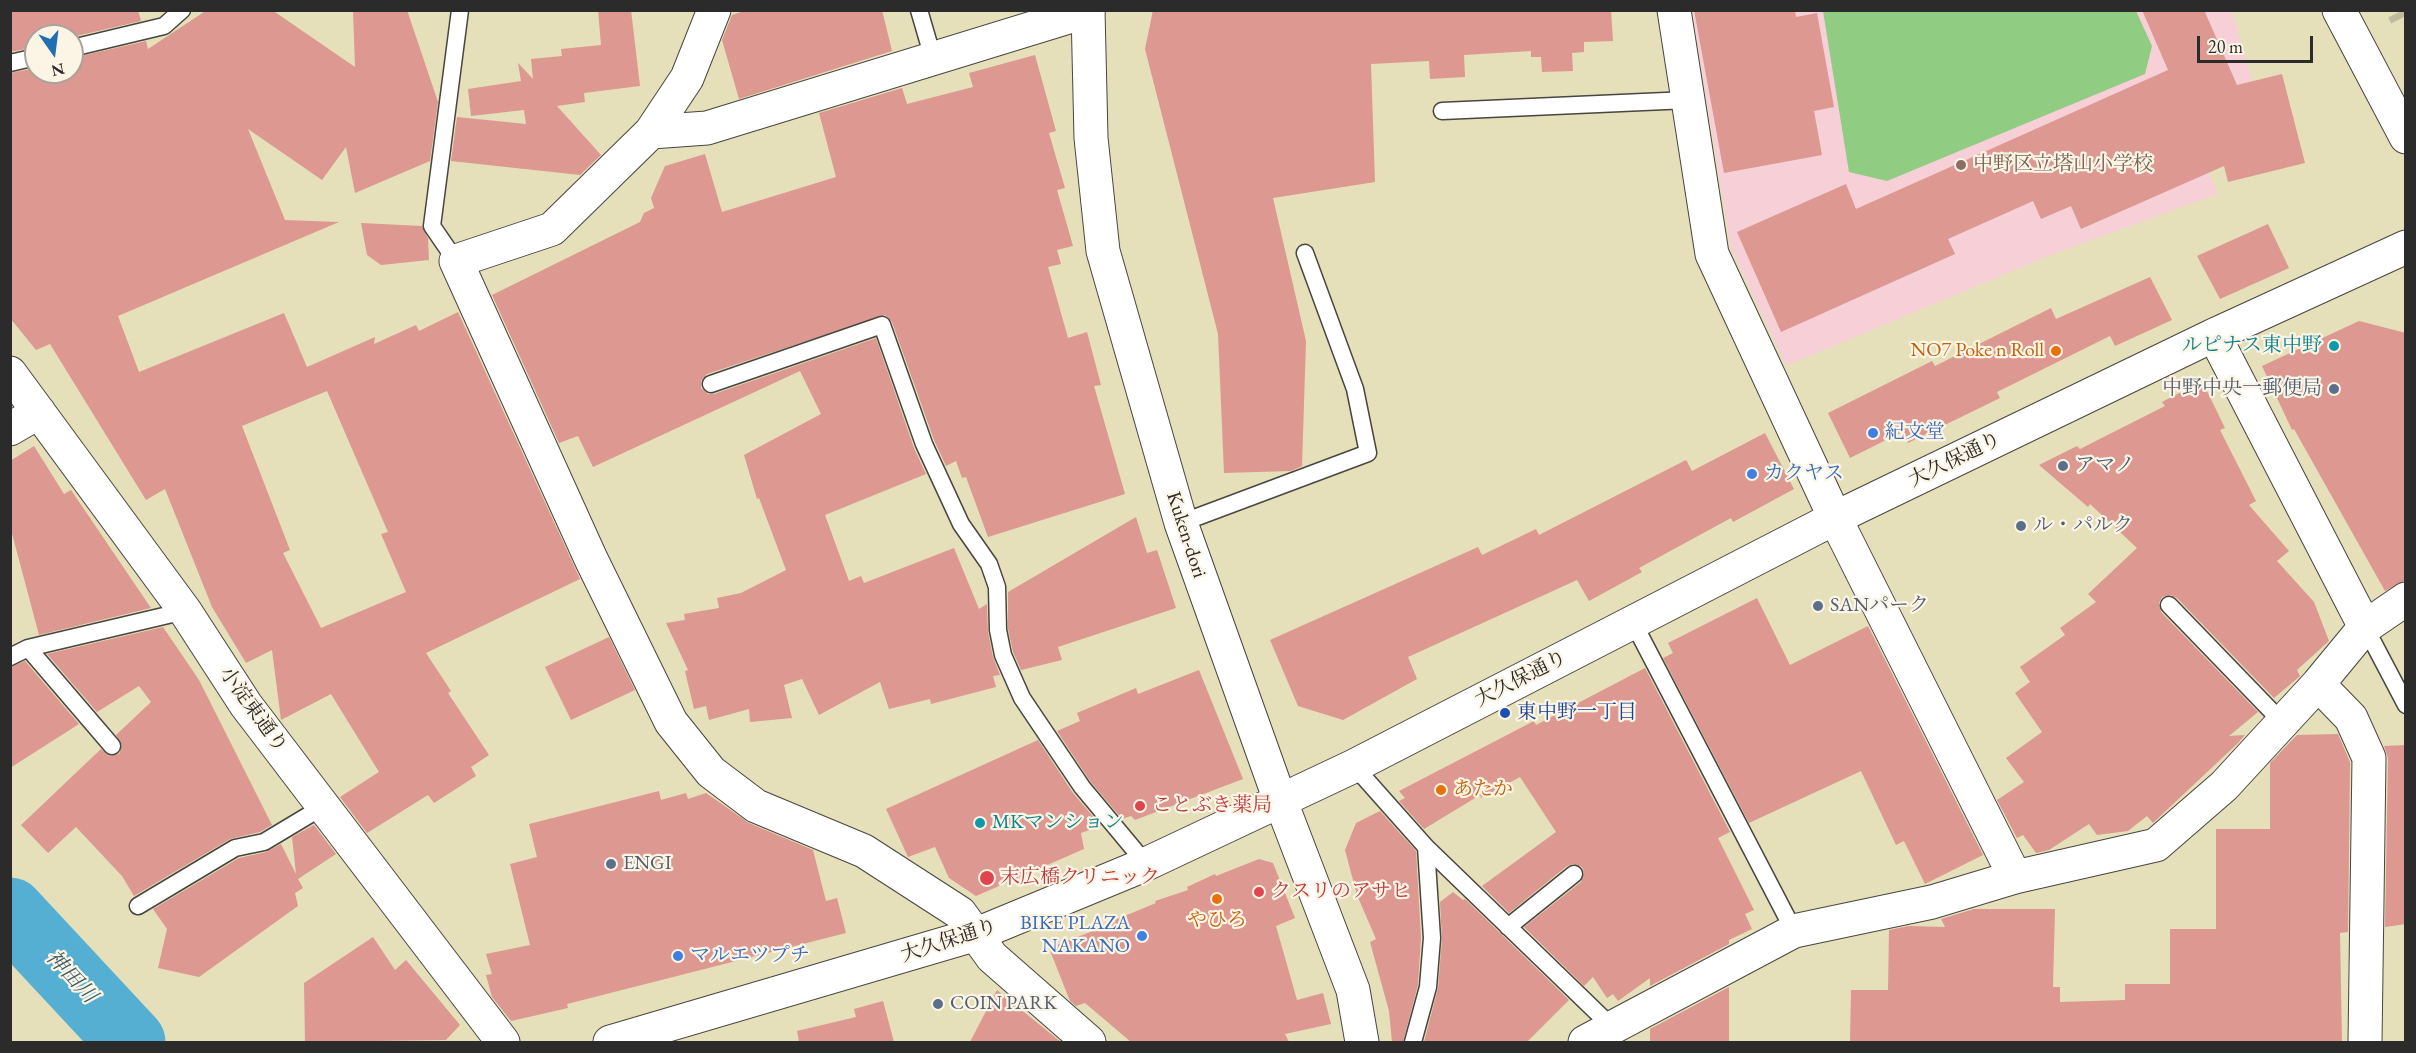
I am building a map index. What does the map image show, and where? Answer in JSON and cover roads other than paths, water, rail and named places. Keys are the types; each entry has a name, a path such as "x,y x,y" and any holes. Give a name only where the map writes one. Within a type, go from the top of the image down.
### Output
{"street":[{"path":"714,10 687,78 651,132 552,229 456,261 591,558 671,722 711,772 756,806 864,851 960,913 992,957 1075,1038"},
{"path":"1674,10 1712,254 1835,518 2015,877"},
{"path":"2339,10 2406,137"},
{"path":"651,132 707,128 1088,11"},
{"name":"Kuken-dori","path":"1088,11 1091,138 1103,251 1181,523 1353,990 1362,1042"},
{"name":"大久保通り","path":"610,1042 977,934 1144,865 1354,765 1835,518 2214,335 2406,248"},
{"path":"2214,335 2365,627"},
{"name":"小淀東通り","path":"10,373 185,611 246,705 503,1042"},
{"path":"10,429 39,412"},
{"path":"1598,1035 1794,932 1932,902 2015,877 2156,845 2224,786 2318,684 2365,627 2406,599"},
{"path":"2318,684 2351,718 2369,758 2365,1042"}],"lane":[{"path":"84,45 164,26 182,10"},
{"path":"456,261 432,226 460,10"},
{"path":"919,10 933,58"},
{"path":"1442,111 1688,100"},
{"path":"1181,523 1368,453 1355,389 1305,253"},
{"path":"711,384 882,325 929,454 960,524 989,564 997,588 998,630 1003,655 1022,698 1082,787 1137,853 1144,865"},
{"path":"2169,605 2283,723"},
{"path":"10,657 28,648 185,611"},
{"path":"1633,622 1794,932"},
{"path":"2365,627 2406,705"},
{"path":"28,648 112,746"},
{"path":"1354,765 1426,847 1509,927 1598,1035"},
{"path":"138,906 235,849 264,842 324,806"},
{"path":"1413,1042 1428,987 1432,938 1426,847"},
{"path":"1509,927 1574,874"}],"waterway":[{"name":"神田川","path":"10,912 131,1042"}],"tunnel":[{"path":"2403,10 2406,16"}],"place":[{"name":"中野区立塔山小学校","path":"1961,165"},
{"name":"ルピナス東中野","path":"2334,346"},
{"name":"NO7 Poke n Roll","path":"2056,351"},
{"name":"中野中央一郵便局","path":"2334,389"},
{"name":"紀文堂","path":"1873,433"},
{"name":"アマノ","path":"2063,466"},
{"name":"カクヤス","path":"1752,474"},
{"name":"ル・パルク","path":"2021,526"},
{"name":"SANパーク","path":"1818,606"},
{"name":"東中野一丁目","path":"1505,713"},
{"name":"あたか","path":"1441,790"},
{"name":"ことぶき薬局","path":"1140,806"},
{"name":"MKマンション","path":"980,823"},
{"name":"ENGI","path":"611,864"},
{"name":"末広橋クリニック","path":"987,878"},
{"name":"クスリのアサヒ","path":"1259,892"},
{"name":"やひろ","path":"1217,899"},
{"name":"BIKE PLAZA NAKANO","path":"1142,936"},
{"name":"マルエツプチ","path":"678,956"},
{"name":"COIN PARK","path":"938,1004"}]}
